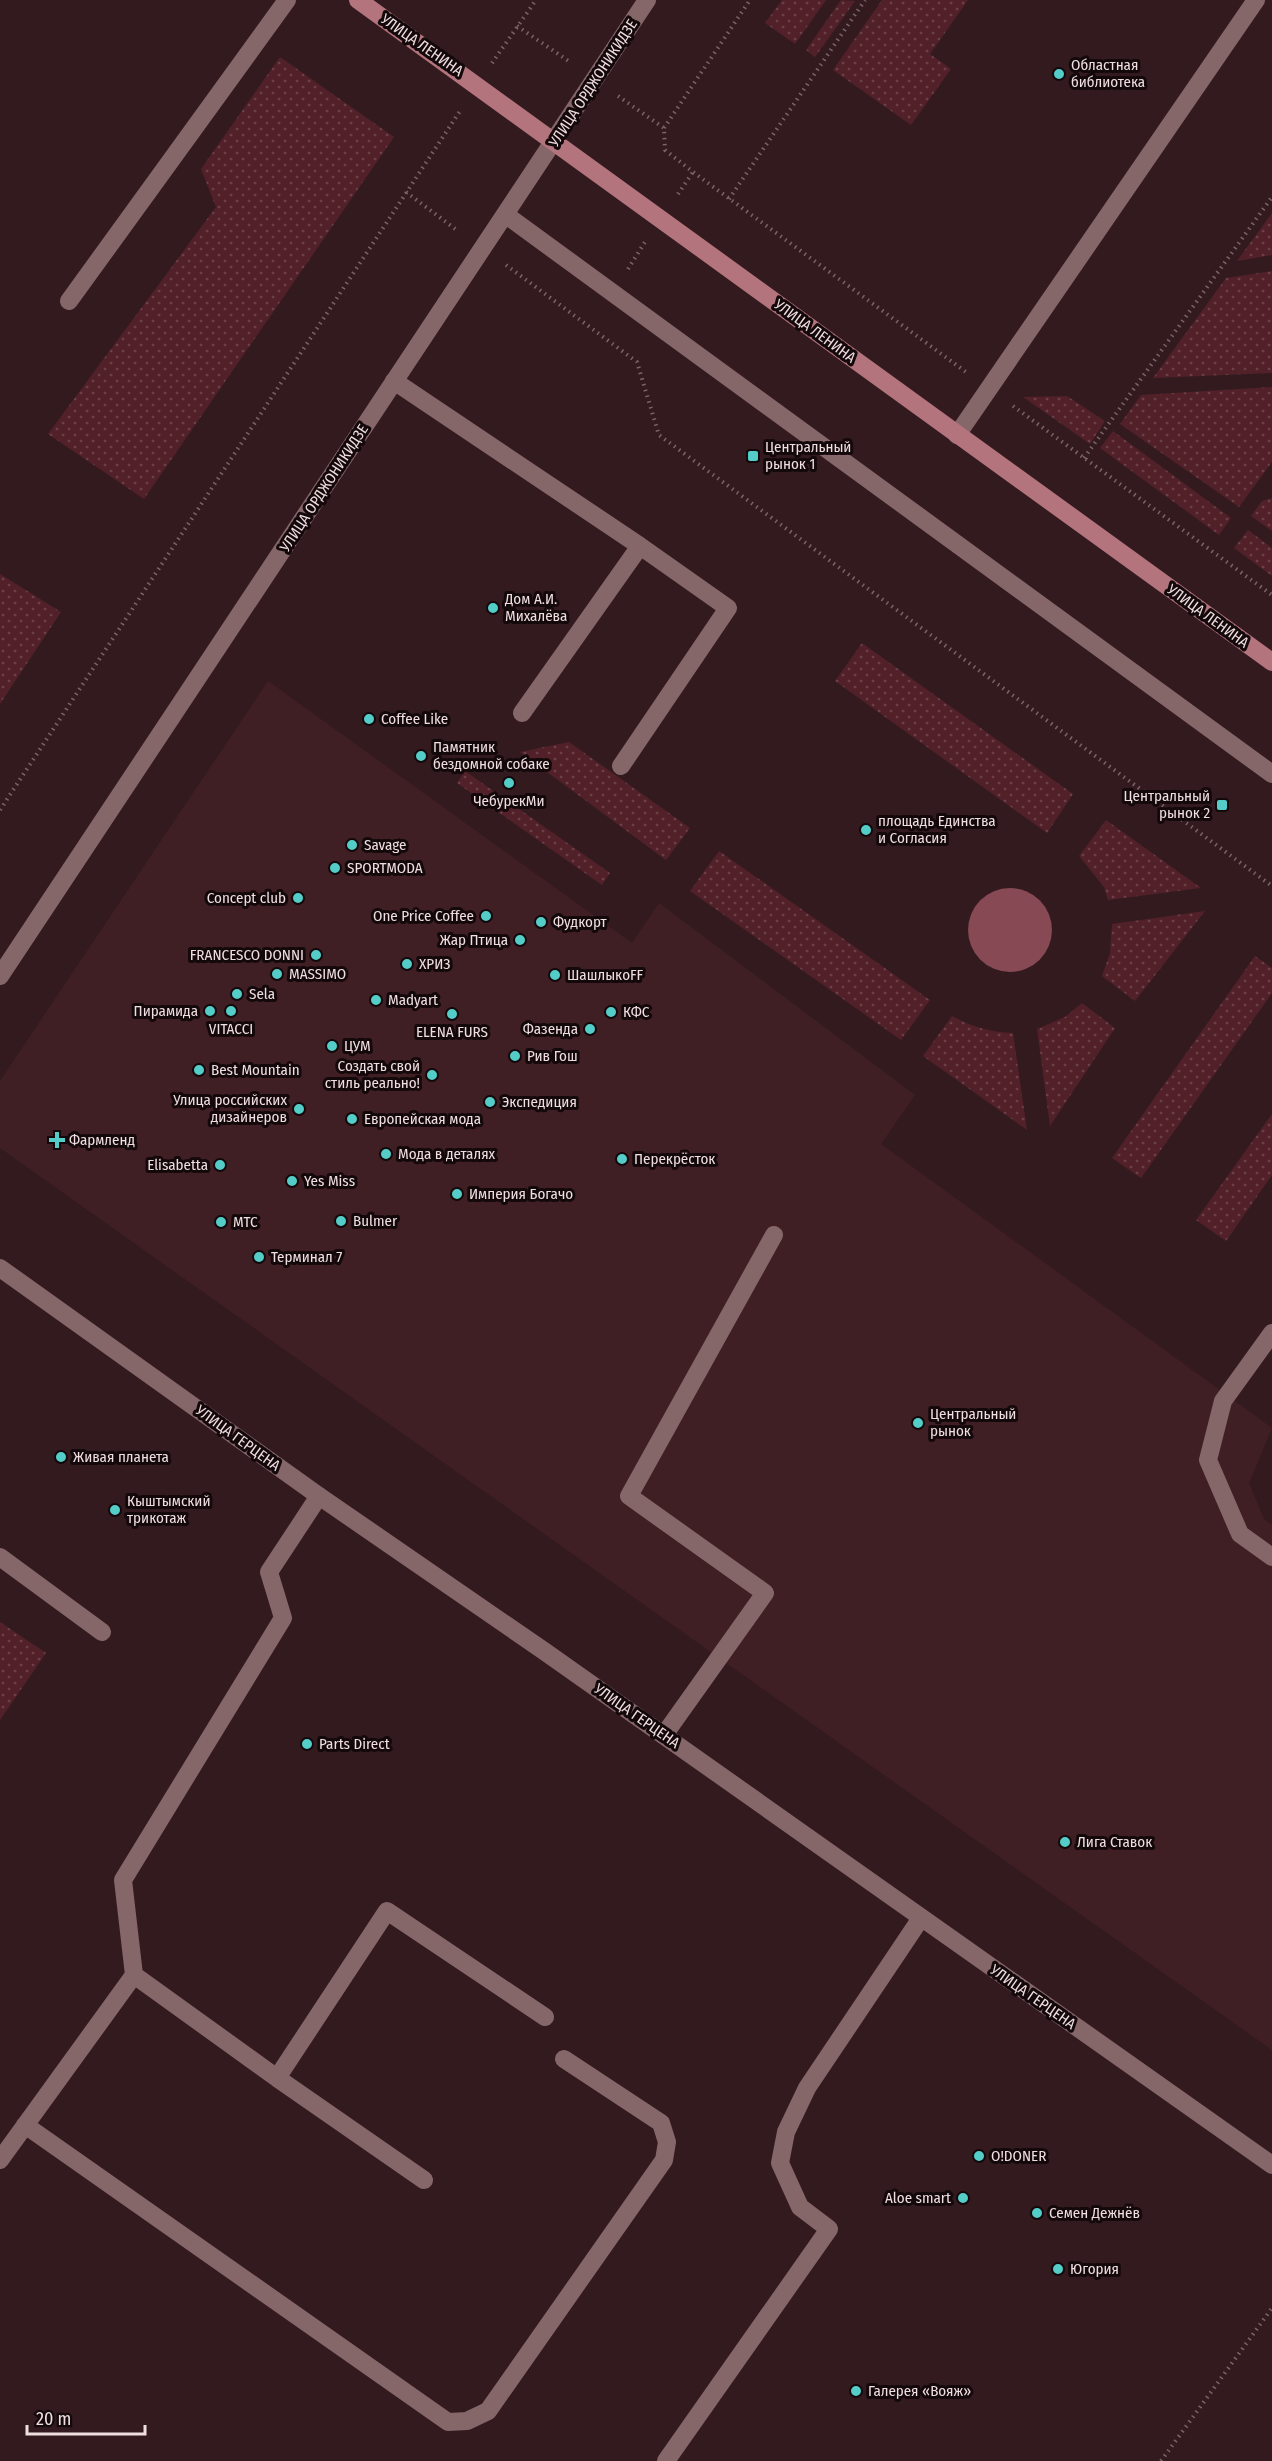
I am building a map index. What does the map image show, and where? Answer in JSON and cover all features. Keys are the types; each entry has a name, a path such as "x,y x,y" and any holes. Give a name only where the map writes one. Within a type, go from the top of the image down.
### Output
{"main road":[{"name":"УЛИЦА ЛЕНИНА","path":"358,0 1272,662"}],"street":[{"path":"69,301 287,0"},
{"name":"УЛИЦА ОРДЖОНИКИДЗЕ","path":"0,976 647,0"},
{"path":"957,435 1256,0"},
{"path":"506,215 1272,774"},
{"path":"394,381 640,546 728,608 621,766"},
{"path":"522,713 640,546"},
{"path":"664,1735 765,1593 629,1496 774,1235"},
{"name":"УЛИЦА ГЕРЦЕНА","path":"0,1268 319,1496 664,1735 1272,2165"},
{"path":"1272,1333 1223,1401 1208,1460 1240,1534 1272,1557"},
{"path":"0,2160 134,1975 123,1880 283,1618 269,1572 319,1496"},
{"path":"0,1557 102,1632"},
{"path":"277,2078 387,1911 545,2016"},
{"path":"666,2461 829,2229 801,2206 780,2163 786,2132 807,2088 921,1918"},
{"path":"134,1975 424,2180"},
{"path":"25,2125 448,2422 467,2421 488,2411 664,2160 667,2142 661,2123 564,2059"}],"path":[{"path":"0,810 477,84 536,0"},
{"path":"750,0 664,128 665,150 1272,595"},
{"path":"729,199 865,0"},
{"path":"517,27 664,128"},
{"path":"406,192 482,249"},
{"path":"1084,458 1272,197"},
{"path":"534,284 637,362 659,435 1272,886"},
{"path":"1161,2461 1272,2308"}],"shaded area":[{"path":"782,0 826,0 795,44 765,23"},
{"path":"841,0 855,1 815,57 806,50"},
{"path":"882,0 968,0 930,54 951,69 911,125 833,70"},
{"path":"280,57 394,137 144,499 48,434 216,207 201,169"},
{"path":"1272,213 1272,255 1237,261"},
{"path":"1272,271 1272,373 1153,378 1226,278"},
{"path":"1272,387 1272,462 1239,507 1120,424 1141,395"},
{"path":"1067,396 1105,421 1090,444 1023,397"},
{"path":"1113,431 1231,518 1219,535 1100,448"},
{"path":"1272,498 1272,531 1251,516 1262,501"},
{"path":"1248,530 1272,548 1272,576 1234,548"},
{"path":"0,574 61,612 0,704"},
{"path":"862,643 1073,794 1047,833 835,681"},
{"path":"268,681 632,943 659,903 915,1095 881,1144 1272,1428 1249,1483 1264,1519 1272,1525 1272,2050 0,1148 0,1081"},
{"path":"569,742 690,828 666,860 520,752"},
{"path":"465,771 610,873 602,885 457,783"},
{"path":"1106,820 1201,888 1108,900 1104,887 1079,856"},
{"path":"719,851 930,1000 901,1040 690,891"},
{"path":"1010,888 1033,895 1045,907 1052,930 1045,953 1033,965 1010,972 987,965 975,953 968,930 975,907 987,895"},
{"path":"1205,911 1135,1001 1102,976 1110,953 1112,924"},
{"path":"1255,956 1272,968 1272,993 1141,1178 1112,1158"},
{"path":"1082,1003 1115,1028 1050,1126 1037,1029 1065,1017"},
{"path":"952,1016 981,1028 1013,1033 1027,1130 923,1056"},
{"path":"1272,1114 1272,1175 1226,1241 1196,1220"},
{"path":"0,1622 46,1653 0,1720"}],"place":[{"name":"Областная библиотека","path":"1059,74"},
{"name":"Центральный рынок 1","path":"753,456"},
{"name":"Дом А.И. Михалёва","path":"493,608"},
{"name":"Coffee Like","path":"369,719"},
{"name":"Памятник бездомной собаке","path":"421,756"},
{"name":"ЧебурекМи","path":"509,783"},
{"name":"Центральный рынок 2","path":"1222,805"},
{"name":"площадь Единства и Согласия","path":"866,830"},
{"name":"Savage","path":"352,845"},
{"name":"SPORTMODA","path":"335,868"},
{"name":"Concept club","path":"298,898"},
{"name":"One Price Coffee","path":"486,916"},
{"name":"Фудкорт","path":"541,922"},
{"name":"Жар Птица","path":"520,940"},
{"name":"FRANCESCO DONNI","path":"316,955"},
{"name":"ХРИЗ","path":"407,964"},
{"name":"MASSIMO","path":"277,974"},
{"name":"ШашлыкoFF","path":"555,975"},
{"name":"Sela","path":"237,994"},
{"name":"Madyart","path":"376,1000"},
{"name":"Пирамида","path":"210,1011"},
{"name":"VITACCI","path":"231,1011"},
{"name":"КФС","path":"611,1012"},
{"name":"ELENA FURS","path":"452,1014"},
{"name":"Фазенда","path":"590,1029"},
{"name":"ЦУМ","path":"332,1046"},
{"name":"Рив Гош","path":"515,1056"},
{"name":"Best Mountain","path":"199,1070"},
{"name":"Создать свой стиль реально!","path":"432,1075"},
{"name":"Экспедиция","path":"490,1102"},
{"name":"Улица российских дизайнеров","path":"299,1109"},
{"name":"Европейская мода","path":"352,1119"},
{"name":"Фармленд","path":"57,1140"},
{"name":"Мода в деталях","path":"386,1154"},
{"name":"Перекрёсток","path":"622,1159"},
{"name":"Elisabetta","path":"220,1165"},
{"name":"Yes Miss","path":"292,1181"},
{"name":"Империя Богачо","path":"457,1194"},
{"name":"Bulmer","path":"341,1221"},
{"name":"МТС","path":"221,1222"},
{"name":"Терминал 7","path":"259,1257"},
{"name":"Центральный рынок","path":"918,1423"},
{"name":"Живая планета","path":"61,1457"},
{"name":"Кыштымский трикотаж","path":"115,1510"},
{"name":"Parts Direct","path":"307,1744"},
{"name":"Лига Ставок","path":"1065,1842"},
{"name":"O!DONER","path":"979,2156"},
{"name":"Aloe smart","path":"963,2198"},
{"name":"Семен Дежнёв","path":"1037,2213"},
{"name":"Югория","path":"1058,2269"},
{"name":"Галерея «Вояж»","path":"856,2391"}]}
